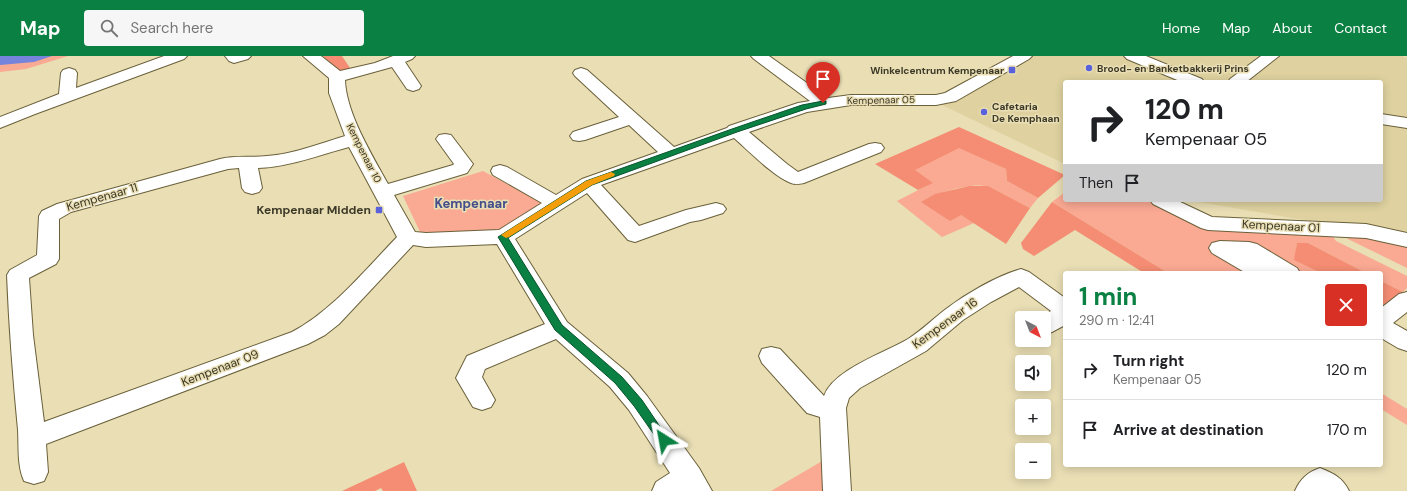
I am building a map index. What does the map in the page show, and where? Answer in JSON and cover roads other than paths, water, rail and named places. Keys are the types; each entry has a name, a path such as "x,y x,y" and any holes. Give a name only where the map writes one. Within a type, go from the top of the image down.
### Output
{"street":[{"path":"0,123 29,110 179,56"},
{"path":"233,56 234,58 243,56"},
{"path":"311,56 337,77 402,58 413,86"},
{"path":"759,56 823,103"},
{"name":"Kempenaar 05","path":"503,237 589,183 734,130 804,107 823,103 851,100 936,100 950,97 1024,56"},
{"path":"1132,56 1191,80"},
{"path":"1239,80 1272,56"},
{"path":"67,96 69,73"},
{"path":"581,73 670,153"},
{"name":"Kempenaar 10","path":"337,77 337,93 355,139 408,238"},
{"path":"92,87 93,96 147,82"},
{"path":"579,136 632,118"},
{"path":"1383,119 1407,123"},
{"path":"734,130 780,168 797,179 875,148"},
{"name":"Kempenaar 11","path":"32,438 21,335 18,275 48,259 49,216 64,208 128,189 227,163 267,162 297,156 355,139"},
{"name":"Kempenaar 10","path":"384,192 460,169 464,164 445,139"},
{"path":"251,162 248,167 252,188"},
{"path":"500,171 556,203"},
{"path":"589,183 635,235 686,216 701,214 716,209"},
{"name":"Kempenaar 01","path":"1164,202 1208,223 1366,231 1407,240"},
{"path":"408,238 426,240 503,237 559,328 619,380 638,403 684,486"},
{"name":"Kempenaar 09","path":"32,438 279,346 317,329 354,296 408,238"},
{"name":"Kempenaar 01","path":"1259,271 1220,248 1249,249 1286,271"},
{"name":"Kempenaar 16","path":"837,491 833,408 838,393 851,381 917,345 955,314 983,296 1021,277 1063,308"},
{"path":"1383,318 1407,300"},
{"path":"1051,322 1063,315"},
{"path":"482,400 469,378 476,363 559,328"},
{"path":"1383,328 1407,342"},
{"path":"771,356 816,406 833,408"},
{"path":"32,438 34,472"},
{"path":"1308,491 1320,480 1335,491"}],"water":[{"path":"0,56 52,56 34,62 0,65"}],"place":[{"name":"Brood- en Banketbakkerij Prins","path":"1089,68"},
{"name":"Winkelcentrum Kempenaar","path":"1012,70"},
{"name":"Cafetaria De Kemphaan","path":"984,112"},
{"name":"Kempenaar Midden","path":"379,210"}],"district":[{"name":"Kempenaar","path":"471,203"}]}
